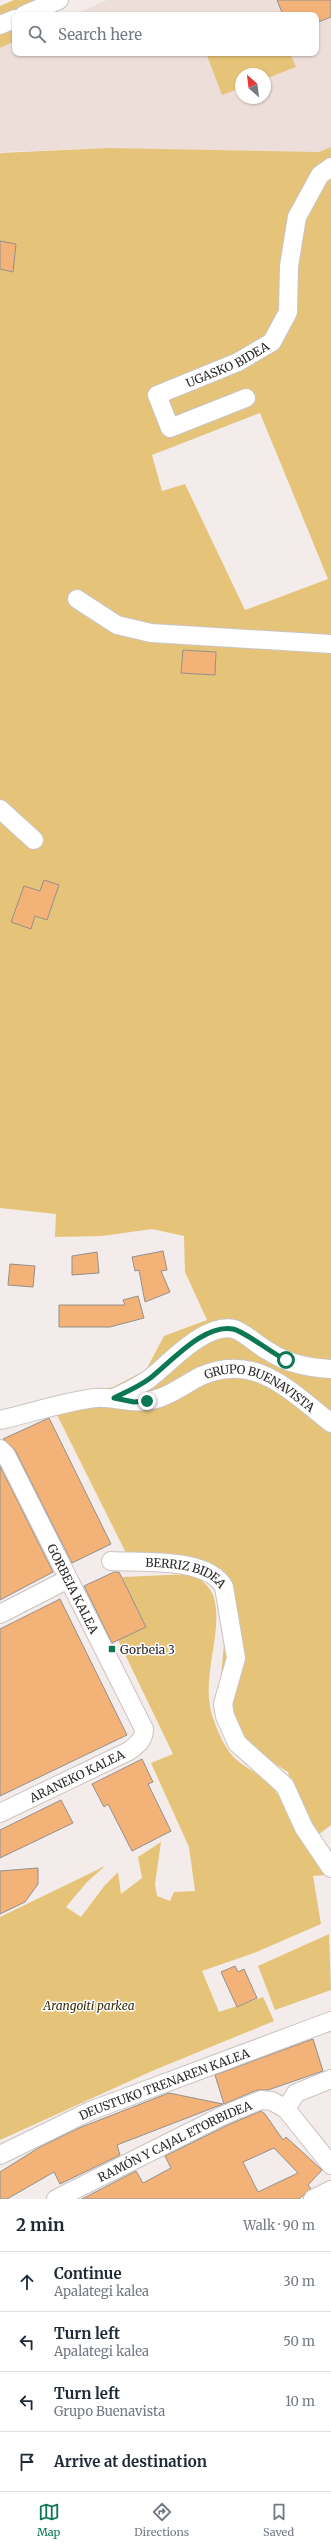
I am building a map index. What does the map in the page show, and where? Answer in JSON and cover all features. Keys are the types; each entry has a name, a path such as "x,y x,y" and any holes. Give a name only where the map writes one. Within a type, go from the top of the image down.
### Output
{"street":[{"path":"21,12 23,0"},
{"path":"31,12 59,0"},
{"path":"0,25 12,20"},
{"name":"UGASKO BIDEA","path":"246,398 170,428 157,395 238,362 272,342 288,312 289,266 297,217 320,175 331,167"},
{"path":"77,599 117,625 151,633 331,644"},
{"path":"0,809 34,840"},
{"path":"114,1398 137,1387 186,1347 218,1330 233,1329 271,1353 286,1360 304,1366 331,1369"},
{"name":"GRUPO BUENAVISTA","path":"0,1420 94,1398 114,1398 134,1402 147,1401 164,1396 214,1371 229,1367 247,1368 264,1375 290,1391 331,1423"},
{"name":"GORBEIA KALEA","path":"0,1449 6,1455 144,1729"},
{"name":"BERRIZ BIDEA","path":"111,1560 194,1566 219,1578 224,1587 236,1658 223,1704 225,1716 237,1743 285,1786 304,1828 331,1868"},
{"path":"0,1614 68,1579"},
{"name":"ARANEKO KALEA","path":"0,1813 129,1751 140,1743 144,1735 144,1729"},
{"name":"DEUSTUKO TRENAREN KALEA","path":"0,2155 90,2111 331,2021"},
{"path":"330,2078 296,2093 286,2109 331,2165"},
{"name":"RAMÓN Y CAJAL ETORBIDEA","path":"56,2199 224,2115 261,2100 272,2102 286,2109"},
{"path":"312,2199 331,2190"}],"shaded area":[{"path":"107,0 331,0 331,147 319,152 108,148 0,152 0,48 12,42 12,56 319,56 319,12 80,12"}],"green space":[{"path":"14,0 55,0 57,12 12,12 12,42 0,48 0,6"},
{"path":"207,56 291,56 296,67 271,77 271,68 235,68 235,90 222,95"},
{"path":"331,147 331,1825 318,1835 292,1788 288,1772 259,1754 236,1726 224,1699 221,1676 229,1590 223,1573 128,1557 50,1401 113,1387 146,1370 164,1336 207,1320 185,1272 184,1236 152,1229 102,1236 55,1237 56,1214 0,1208 0,153 108,148 319,152","holes":["260,413 328,579 245,610 185,484 162,491 152,455"]},
{"name":"Arangoiti parkea","path":"192,1574 207,1585 213,1595 216,1608 215,1638 209,1685 209,1700 214,1721 222,1740 234,1757 265,1780 280,1797 326,1875 313,1876 321,1924 254,1953 202,1971 219,2012 263,1997 274,2021 152,2071 0,2140 0,1917 105,1866 87,1882 66,1907 81,1917 105,1885 118,1872 121,1894 142,1878 138,1857 161,1842 155,1884 157,1896 170,1901 174,1892 195,1891 189,1847 151,1763 173,1754 118,1640 145,1627 122,1577"},
{"path":"329,1934 331,1990 275,2010 258,1966"}],"building":[{"path":"277,0 331,0 331,17 319,22 319,12 282,12"},
{"path":"0,241 16,244 13,272 0,269"},
{"path":"183,650 216,652 215,675 181,673"},
{"path":"44,880 59,885 47,920 35,916 31,929 11,922 24,886 40,891"},
{"path":"163,1251 167,1270 161,1271 170,1292 145,1302 139,1270 135,1271 132,1257"},
{"path":"97,1252 99,1273 72,1275 72,1256"},
{"path":"10,1264 35,1266 33,1287 8,1285"},
{"path":"138,1296 144,1318 110,1327 59,1327 59,1305 125,1305 123,1300"},
{"path":"49,1418 111,1544 72,1563 15,1450 3,1439"},
{"path":"0,1466 53,1572 0,1600"},
{"path":"114,1572 119,1572 146,1627 112,1643 84,1586"},
{"path":"60,1599 127,1735 0,1796 0,1629"},
{"path":"142,1759 153,1782 148,1784 171,1831 132,1851 108,1804 104,1807 92,1784"},
{"path":"61,1800 73,1823 0,1858 0,1830"},
{"path":"38,1868 38,1884 25,1902 0,1914 0,1871"},
{"path":"235,1966 238,1972 244,1969 257,1998 237,2007 221,1972"},
{"path":"313,2039 323,2071 268,2090 257,2090 224,2104 215,2075"},
{"path":"169,2093 223,2104 117,2145 120,2155 60,2184 54,2172 7,2199 0,2199 0,2172 40,2147 79,2128"},
{"path":"261,2111 265,2114 283,2140 286,2137 322,2170 308,2185 311,2189 299,2199 82,2199 136,2171 143,2183 171,2168 165,2156 228,2125","holes":["274,2148 298,2173 258,2192 243,2162"]}],"place":[{"name":"Gorbeia 3","path":"112,1649"}],"route":[{"path":"147,1401 134,1402 114,1398 150,1379 186,1347 218,1330 233,1329 271,1353 286,1360"}]}
